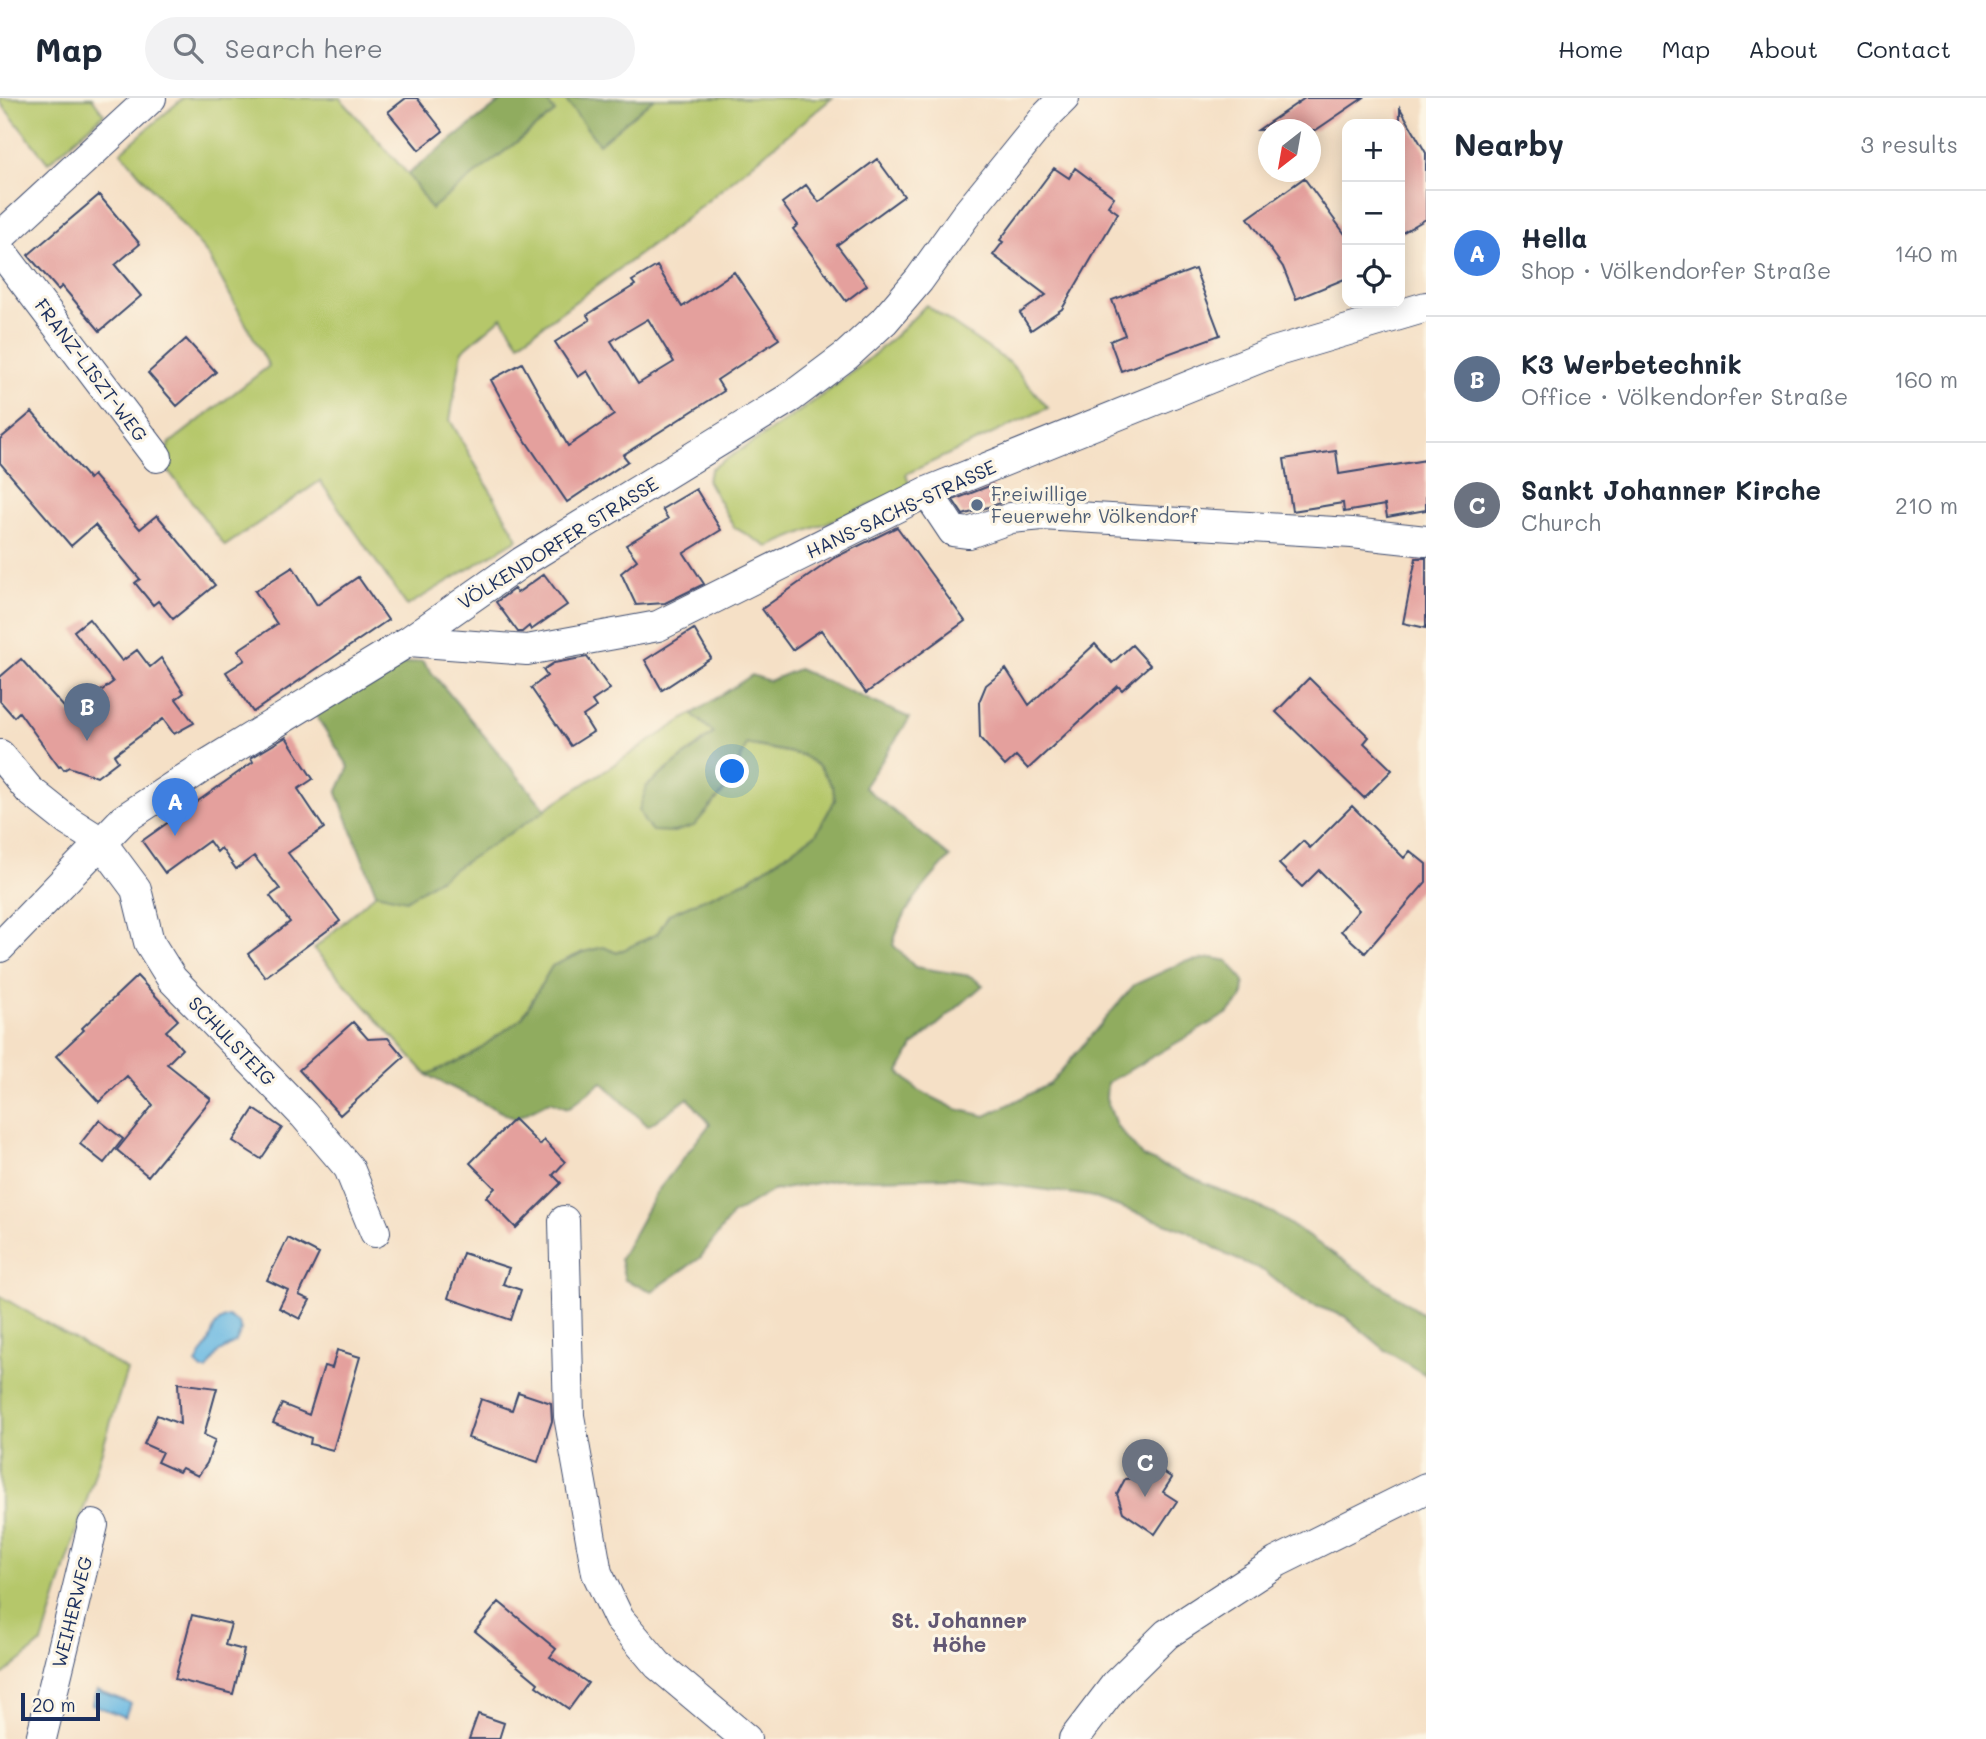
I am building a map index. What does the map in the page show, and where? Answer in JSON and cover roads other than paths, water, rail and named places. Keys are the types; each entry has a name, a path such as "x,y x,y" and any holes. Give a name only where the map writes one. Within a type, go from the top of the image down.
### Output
{"street":[{"path":"0,237 151,98"},
{"name":"VÖLKENDORFER STRASSE","path":"0,947 124,819 203,767 409,641 522,562 791,397 847,355 884,321 919,280 965,216 1064,98"},
{"name":"FRANZ-LISZT-WEG","path":"0,250 157,457"},
{"name":"HANS-SACHS-STRASSE","path":"409,641 527,650 658,626 927,492 1274,352 1426,307"},
{"path":"927,492 953,531 969,533 1011,518 1042,515 1352,533 1426,541"},
{"path":"0,755 29,790 68,821 101,842"},
{"name":"SCHULSTEIG","path":"101,842 136,889 149,943 172,979 304,1115 349,1168 375,1232"},
{"path":"564,1221 569,1416 597,1573 619,1619 659,1665 746,1739"},
{"path":"1074,1739 1116,1684 1167,1634 1277,1562 1426,1488"},
{"name":"WEIHERWEG","path":"41,1739 93,1525"}],"water":[{"path":"228,1317 239,1323 241,1331 236,1342 218,1353 207,1370 202,1370 196,1364 197,1361 216,1324"},
{"path":"97,1690 130,1703 125,1717 91,1704"}],"place":[{"name":"Freiwillige Feuerwehr Völkendorf","path":"977,505"},
{"name":"K3 Werbetechnik","path":"87,741"},
{"name":"Hella","path":"175,836"},
{"name":"Sankt Johanner Kirche","path":"1145,1497"}],"district":[{"name":"St. Johanner Höhe","path":"959,1633"}]}
